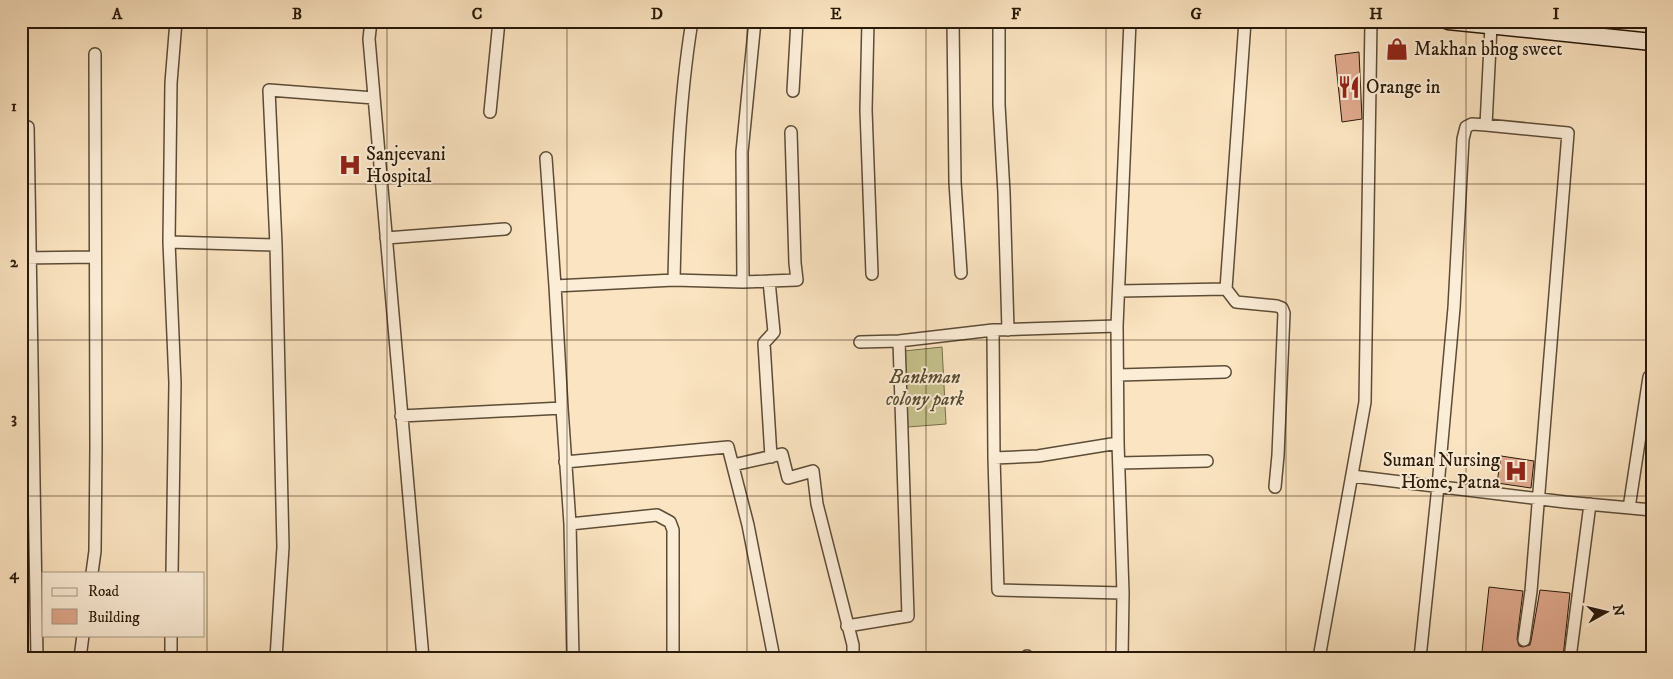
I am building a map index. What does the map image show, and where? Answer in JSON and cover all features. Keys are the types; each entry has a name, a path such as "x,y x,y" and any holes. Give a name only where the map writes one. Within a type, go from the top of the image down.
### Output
{"street":[{"path":"172,572 175,383 170,242 171,83 176,21"},
{"path":"371,21 369,38 423,658"},
{"path":"490,112 499,21"},
{"path":"674,280 677,167 682,96 692,21"},
{"path":"743,282 742,152 755,21"},
{"path":"793,91 797,21"},
{"path":"868,21 866,110 872,274"},
{"path":"953,21 955,182 961,273"},
{"path":"999,21 999,105 1008,330"},
{"path":"1122,658 1123,593 1118,442 1117,326 1130,21"},
{"path":"1245,21 1226,290 1236,302 1277,306 1282,308 1284,313 1275,487"},
{"path":"1319,658 1364,402 1371,21"},
{"path":"1448,21 1652,42"},
{"path":"1486,125 1491,26"},
{"path":"92,572 95,551 95,54"},
{"path":"276,658 283,547 276,245 269,90 374,98"},
{"path":"1420,658 1454,308 1463,139 1466,127 1472,124 1568,133 1539,499 1531,591 1524,640"},
{"path":"28,127 25,258 37,658"},
{"path":"555,286 674,280 743,282 798,280 795,263 791,132"},
{"path":"546,158 570,524 573,658"},
{"path":"386,238 505,229"},
{"path":"170,242 276,245"},
{"path":"25,258 95,257"},
{"path":"769,281 774,332 764,343 771,457"},
{"path":"1119,291 1226,290"},
{"path":"860,342 899,341 993,330 1117,326"},
{"path":"993,330 998,590 1123,593"},
{"path":"847,626 908,616 899,341"},
{"path":"1118,375 1225,372"},
{"path":"1629,508 1649,377"},
{"path":"401,416 562,408"},
{"path":"994,458 1038,456 1118,442"},
{"path":"566,462 728,446 748,525 774,658"},
{"path":"733,465 782,454 788,478 813,471 817,504 853,645 853,658"},
{"path":"1119,463 1207,461"},
{"path":"1352,476 1539,499 1652,510"},
{"path":"1570,658 1590,504"},
{"path":"570,524 657,515 670,522 673,530 673,658"},
{"path":"80,658 83,636"},
{"path":"171,636 171,658"}],"green space":[{"name":"Bankman colony park","path":"942,347 946,424 908,427 904,351"}],"building":[{"name":"Orange in","path":"1359,52 1362,119 1342,122 1335,55"},
{"path":"1501,456 1534,461 1531,488 1497,483"},
{"path":"1489,587 1523,591 1517,639 1519,646 1523,647 1530,645 1540,590 1570,593 1563,657 1482,652"}],"place":[{"name":"Makhan bhog sweet","path":"1397,49"},
{"name":"Orange in","path":"1349,87"},
{"name":"Sanjeevani Hospital","path":"350,165"},
{"name":"Suman Nursing Home, Patna","path":"1516,471"}]}
